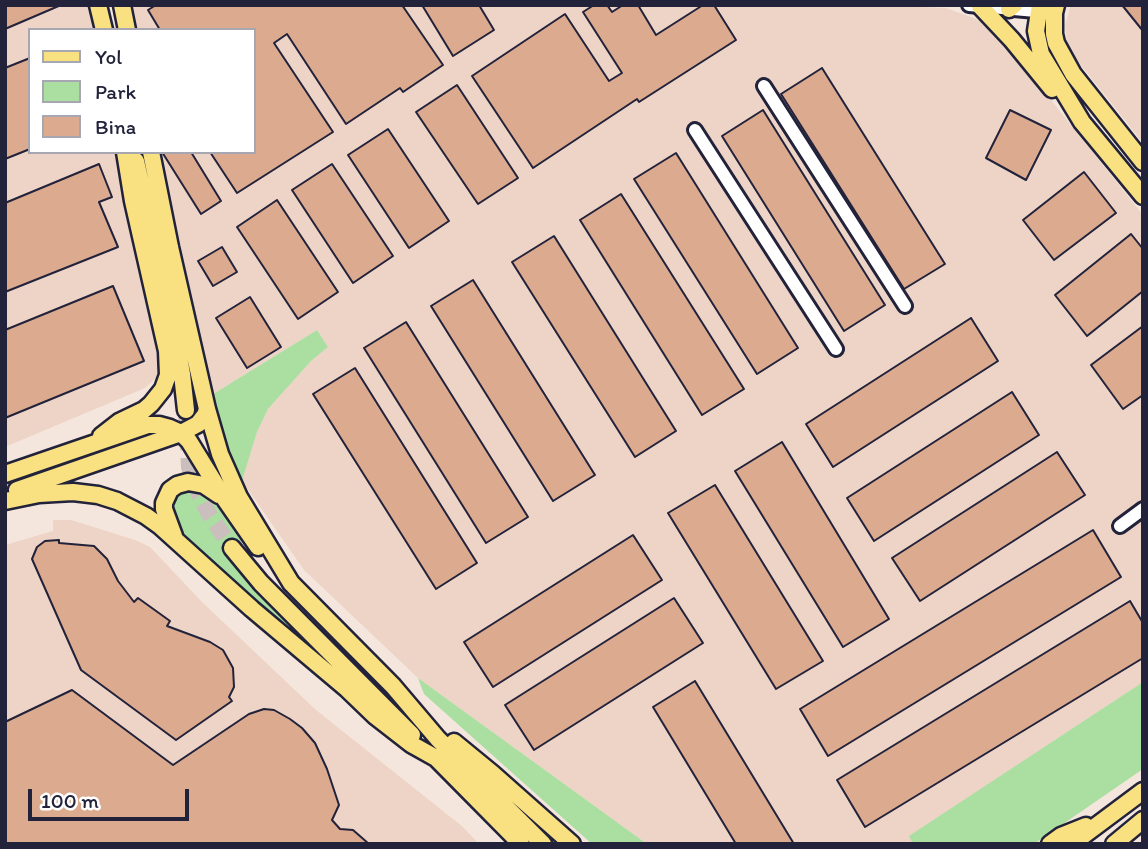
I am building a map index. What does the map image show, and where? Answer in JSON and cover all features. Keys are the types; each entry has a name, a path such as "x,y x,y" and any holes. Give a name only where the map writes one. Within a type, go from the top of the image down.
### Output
{"main road":[{"path":"99,5 104,28"},
{"path":"122,5 127,28"},
{"path":"975,6 1012,40 1143,196"},
{"path":"1047,9 1036,32 1041,54 1082,122"},
{"path":"1047,9 1056,43 1073,74 1143,162"},
{"path":"91,445 107,430 151,404 163,389 167,375 167,351 133,201 125,154"},
{"path":"133,154 174,330 186,410"},
{"path":"151,154 214,437 239,497 291,583"},
{"path":"5,494 181,433 198,424 207,409"},
{"path":"5,474 148,425 159,425 181,433 194,448 258,548 393,686 438,738 543,844"},
{"path":"180,545 164,509 170,490 188,482 199,483 224,498"},
{"path":"5,500 54,492 73,492 98,495 146,516 382,721 411,744 436,758 457,791 506,844"},
{"path":"232,548 261,583 521,844"},
{"path":"405,700 572,844"},
{"path":"1072,844 1142,791"},
{"path":"1050,844 1061,836 1107,817"},
{"path":"1114,844 1143,820"}],"street":[{"path":"975,6 1047,9"},
{"path":"764,86 905,306"},
{"path":"695,130 836,349"},
{"path":"1120,526 1143,509"}],"shaded area":[{"path":"5,5 90,5 95,28 28,28 28,154 121,154 164,365 157,377 145,388 5,447"},
{"path":"133,5 866,5 946,8 990,24 1143,215 1143,682 910,836 913,844 647,844 418,678 304,570 242,481 257,432 268,409 311,361 328,347 317,330 210,396 162,154 256,154 256,28 137,28"},
{"path":"1071,5 1143,5 1143,143 1068,49 1065,25"},
{"path":"53,520 71,520 150,547 202,602 316,710 463,827 479,844 5,844 5,545 53,531"}],"green space":[{"path":"317,330 328,347 311,361 268,409 257,432 242,481 226,446 210,396"},
{"path":"187,491 200,492 214,502 241,541 227,552 258,593 300,634 297,638 182,532 172,513 172,503 174,497"},
{"path":"418,678 647,844 592,844 424,694"},
{"path":"1143,682 1143,769 1034,844 913,844 909,836"}],"building":[{"path":"5,5 61,5 5,29"},
{"path":"156,5 402,5 443,65 403,92 400,88 346,124 287,34 274,43 333,132 237,193 211,154 256,154 256,28 159,28 148,10"},
{"path":"422,5 479,5 494,30 453,56"},
{"path":"594,5 607,5 612,12 623,5 638,5 656,35 703,5 714,5 736,40 639,102 637,99 533,168 472,76 565,14 609,81 622,73 583,12"},
{"path":"1122,5 1143,5 1143,31"},
{"path":"28,59 28,150 5,159 5,68"},
{"path":"822,68 945,264 904,289 781,94"},
{"path":"457,85 518,178 478,204 416,112"},
{"path":"763,110 885,305 844,331 722,136"},
{"path":"1010,110 1051,130 1026,180 986,158"},
{"path":"388,129 449,221 409,248 348,155"},
{"path":"676,153 798,348 757,374 634,179"},
{"path":"163,154 192,154 221,201 201,214"},
{"path":"99,164 112,197 99,202 118,247 5,292 5,203"},
{"path":"332,164 393,256 353,283 292,190"},
{"path":"1084,172 1116,213 1054,260 1023,220"},
{"path":"621,194 744,389 702,415 580,220"},
{"path":"277,200 338,292 298,319 237,227"},
{"path":"1131,234 1143,249 1143,291 1087,336 1055,295"},
{"path":"554,236 676,431 635,457 512,262"},
{"path":"222,247 237,272 213,286 198,261"},
{"path":"473,280 595,475 553,501 431,306"},
{"path":"113,286 144,361 5,418 5,330"},
{"path":"250,297 281,347 247,368 216,318"},
{"path":"971,318 998,361 833,467 806,424"},
{"path":"406,322 528,517 486,543 364,348"},
{"path":"1143,326 1143,395 1123,409 1091,365"},
{"path":"355,368 477,563 436,589 313,394"},
{"path":"1012,392 1039,435 874,541 847,498"},
{"path":"782,442 889,619 843,647 735,471"},
{"path":"1057,452 1085,495 920,601 892,558"},
{"path":"715,485 823,661 776,689 668,513"},
{"path":"1093,530 1121,577 828,756 800,709"},
{"path":"633,535 662,580 493,687 464,642"},
{"path":"59,540 59,543 94,546 107,559 118,581 134,602 138,598 170,621 167,626 210,642 223,650 233,668 234,687 229,697 232,701 176,740 81,670 32,559 37,547 45,541"},
{"path":"674,598 703,643 534,750 505,705"},
{"path":"1130,601 1143,623 1143,658 865,827 837,780"},
{"path":"695,681 794,844 736,844 653,707"},
{"path":"72,690 173,765 249,714 264,709 274,710 302,728 315,743 339,805 332,820 340,829 353,830 369,844 5,844 5,722"}],"tunnel":[{"path":"186,410 189,467 209,514 232,548"}]}
